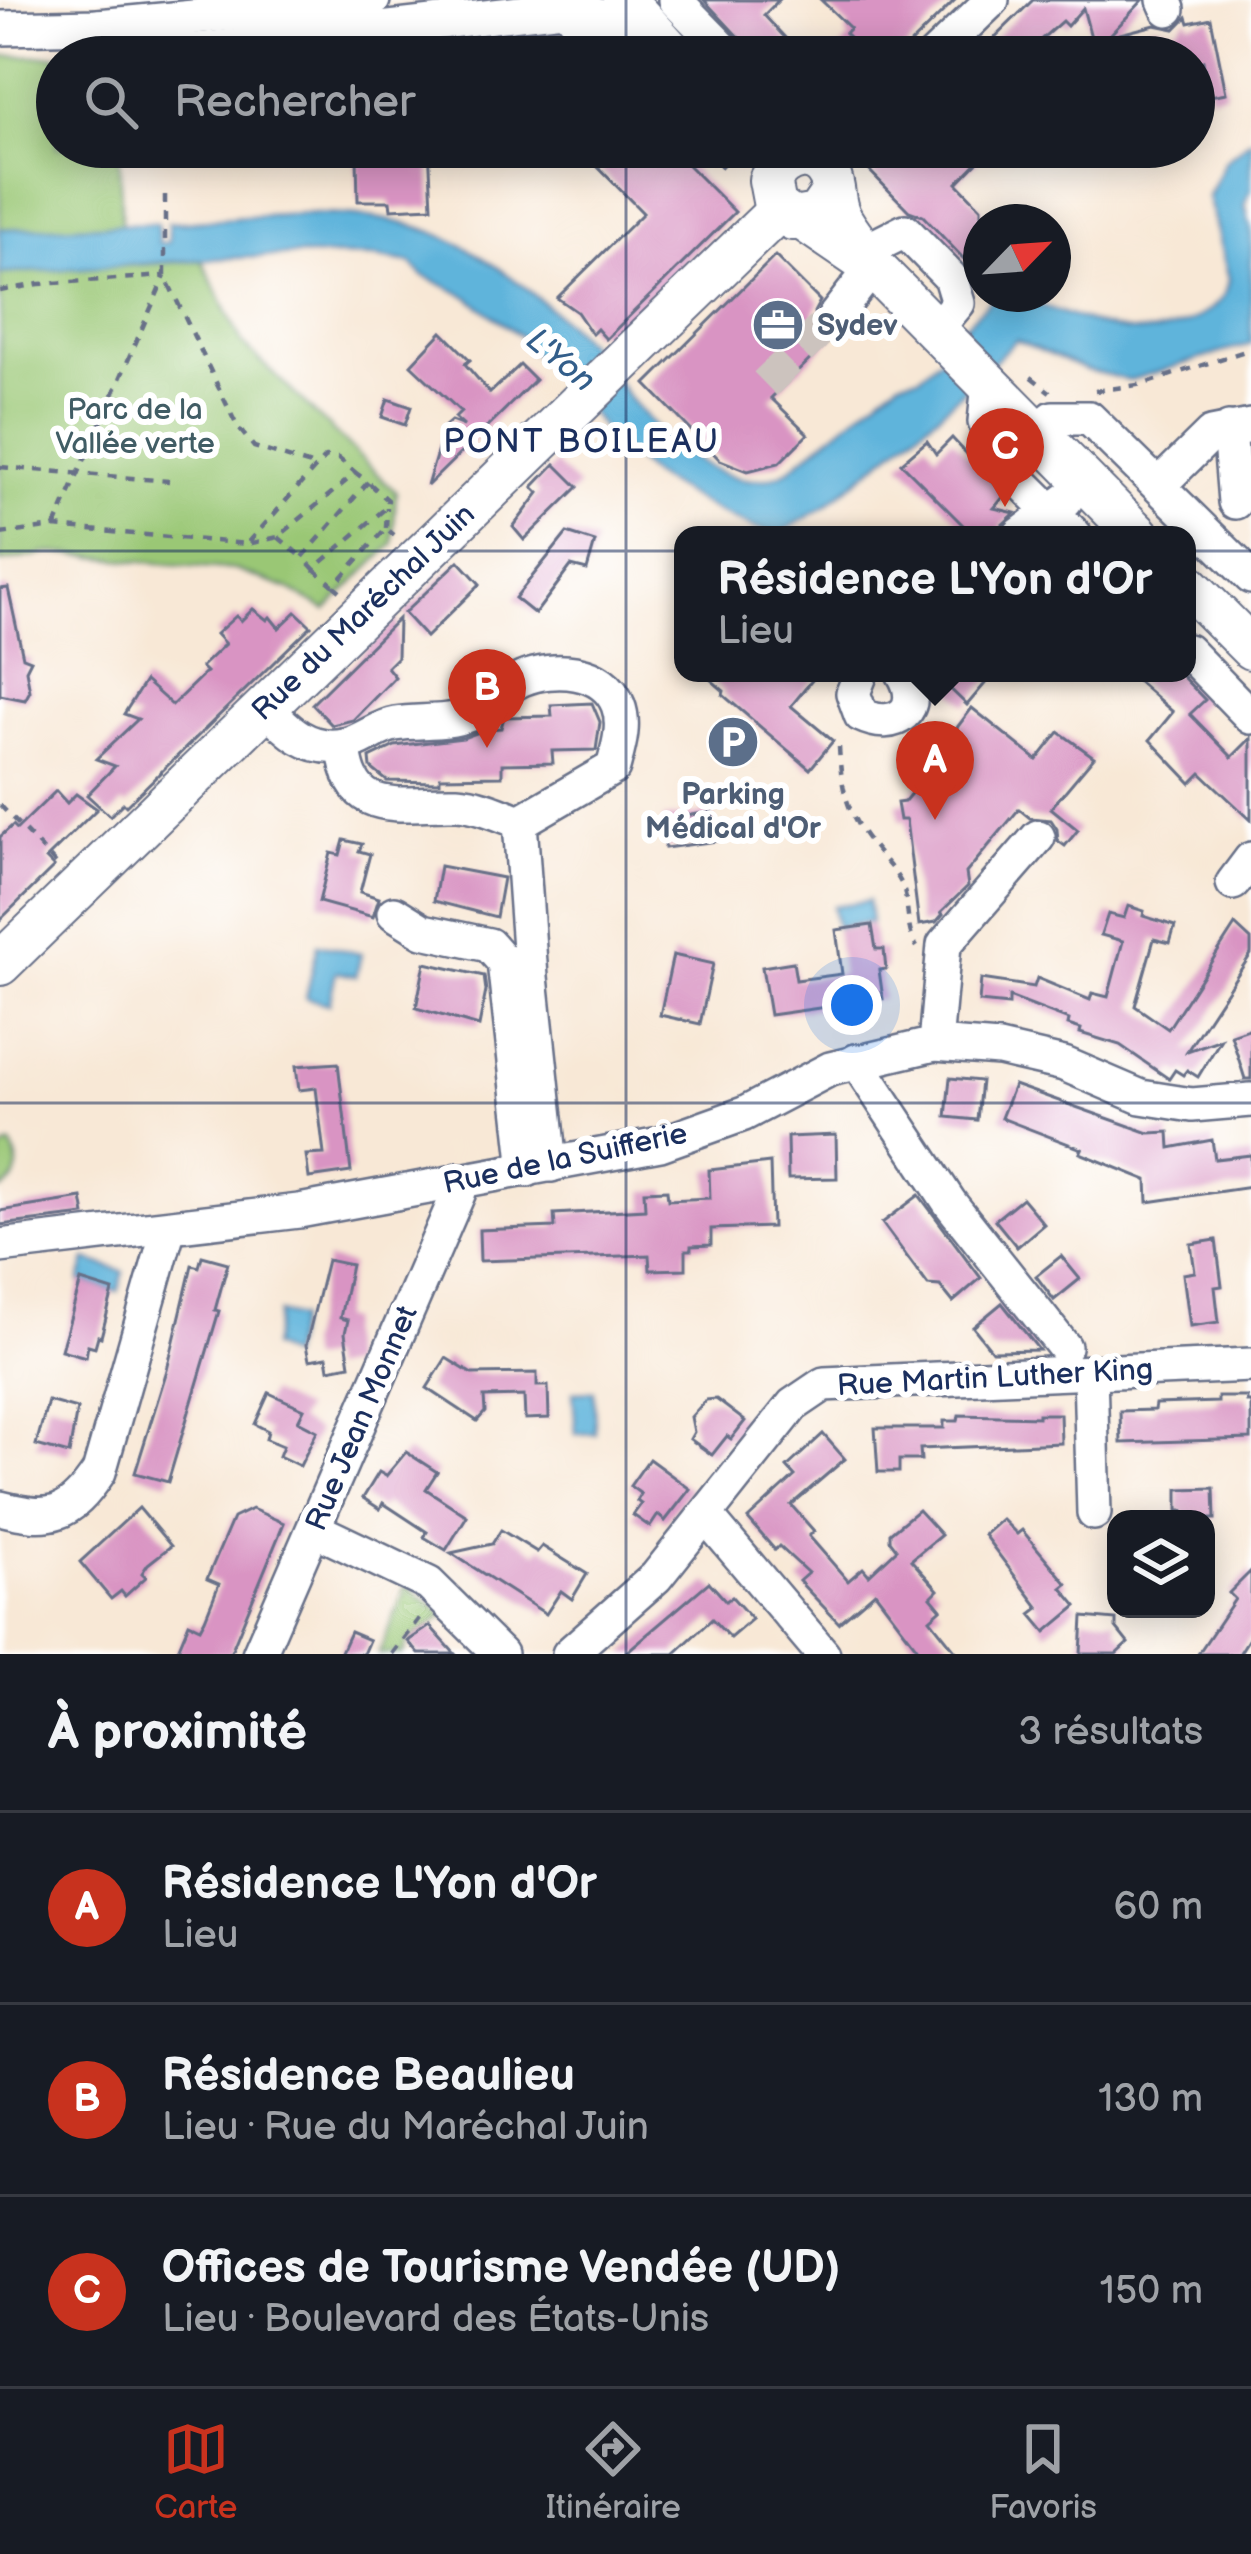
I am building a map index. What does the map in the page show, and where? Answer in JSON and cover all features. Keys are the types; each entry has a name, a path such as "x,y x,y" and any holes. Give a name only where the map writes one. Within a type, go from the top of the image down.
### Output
{"main road":[{"path":"639,3 662,36"},
{"path":"802,178 839,215 878,270 941,334 1006,376 1047,414 1084,482 1129,526"},
{"name":"Rue du Maréchal Juin","path":"0,964 802,178"},
{"path":"1196,591 1244,627"}],"street":[{"path":"0,28 98,26 374,0"},
{"path":"955,36 992,0"},
{"path":"639,3 695,36"},
{"path":"308,36 561,4 594,13 633,36"},
{"path":"561,4 588,36"},
{"path":"98,26 123,36"},
{"path":"840,311 870,303 878,270 905,231 950,277 958,303 941,334"},
{"path":"1006,376 985,422 998,459 1064,524"},
{"path":"1047,414 1053,418 1086,405 1251,577"},
{"path":"1159,485 1211,434 1240,428 1235,502"},
{"path":"1064,524 1084,482"},
{"path":"1030,526 1036,520 1064,524"},
{"path":"1196,652 1244,627"},
{"path":"1196,660 1251,717"},
{"path":"266,706 291,734 312,743 344,746 393,724 471,714 501,689 529,676 566,671 598,680 618,705 621,737 614,769 520,821 463,803 386,804 360,794 346,773 344,746"},
{"path":"857,682 853,693 860,715 874,722 890,722 904,713 911,703 908,682"},
{"path":"520,821 539,1168"},
{"path":"935,1043 944,945 1038,837"},
{"path":"394,913 423,931 488,946 504,962 539,1168"},
{"name":"Rue de la Suifferie","path":"0,1246 299,1211 660,1144 744,1114 830,1070 935,1043 999,1049 1064,1064 1141,1097 1192,1106 1251,1100"},
{"path":"856,1061 950,1203 1064,1347"},
{"name":"Rue Jean Monnet","path":"259,1654 459,1192 458,1180"},
{"path":"0,1508 50,1516 80,1502 99,1472 169,1227"},
{"name":"Rue Martin Luther King","path":"569,1654 656,1577 793,1405 824,1384 1251,1365"},
{"path":"1090,1373 1094,1513"},
{"path":"707,1517 823,1654"},
{"path":"314,1529 429,1584 500,1654"}],"path":[{"path":"165,195 165,276 237,426 254,447 317,466"},
{"path":"0,291 165,276"},
{"path":"56,527 165,276"},
{"path":"1086,405 1251,349"},
{"path":"1006,376 1047,414"},
{"path":"248,544 326,457 338,458 388,500 386,529"},
{"path":"0,467 169,481"},
{"path":"0,534 56,527 248,544 278,537 356,473"},
{"path":"303,557 368,482"},
{"path":"314,569 387,507"},
{"path":"278,537 334,586"},
{"path":"839,747 841,788 854,821 899,878 909,934 916,947 943,955"},
{"path":"0,805 79,888"},
{"path":"392,1654 422,1616 429,1584"}],"green space":[{"name":"Parc de la Vallée verte","path":"0,56 36,56 36,168 120,168 123,266 202,260 242,343 396,492 393,544 326,610 289,589 235,570 50,553 0,562"},
{"path":"11,1145 17,1171 12,1182 0,1190 0,1150"},
{"path":"406,1586 445,1615 408,1641 403,1654 379,1654"}],"water":[{"name":"L'Yon","path":"1251,139 1251,188 1245,204 1251,230 1251,344 1130,380 1086,370 1016,340 937,415 824,507 792,526 750,526 650,474 521,342 524,339 468,297 422,275 411,263 299,255 0,274 0,229 157,223 159,244 169,242 168,223 329,214 424,229 471,251 537,297 599,354 653,424 694,459 741,478 764,479 787,471 900,380 920,376 964,336 962,328 978,312 1060,312 1124,331 1150,332 1176,327 1207,312 1224,295 1229,279 1208,197 1225,161"},
{"path":"868,901 871,922 836,927 833,906"},
{"path":"318,944 361,954 356,976 336,972 329,1004 306,998"},
{"path":"86,1260 124,1272 118,1292 80,1281"},
{"path":"278,1313 298,1318 289,1357 271,1347"},
{"path":"594,1391 595,1433 576,1434 573,1392"}],"building":[{"path":"704,0 779,0 764,15 783,36 737,36"},
{"path":"821,0 955,0 918,36 848,36 845,33 850,28"},
{"path":"1033,0 1143,0 1109,36 1091,36 1083,8 1067,26 1062,21 1045,36 996,36"},
{"path":"1187,17 1189,23 1211,18 1215,36 1112,36 1155,25 1175,29"},
{"path":"1215,38 1226,93 1215,95"},
{"path":"357,168 430,168 432,207 391,209 390,201 358,201"},
{"path":"599,168 691,168 735,212 606,339 597,329 592,334 577,312 557,298 643,213"},
{"path":"867,168 972,168 957,183 977,204 963,204 963,258 923,216 909,211"},
{"path":"775,256 820,301 815,323 833,337 771,398 808,434 779,463 748,471 720,460 646,384"},
{"path":"442,332 470,360 465,364 490,393 520,365 535,380 427,486 445,426 451,421 464,426 455,418 461,412 411,365"},
{"path":"388,399 411,407 405,425 382,417"},
{"path":"952,438 1005,495 994,508 1015,513 1001,526 964,526 901,463 927,441 936,454"},
{"path":"555,464 578,487 524,540 513,527 539,493 533,487"},
{"path":"567,533 595,542 587,570 571,566 535,614 515,598"},
{"path":"459,561 480,584 426,637 404,613"},
{"path":"8,588 23,657 31,660 26,670 30,691 25,700 0,695 0,589"},
{"path":"253,609 279,628 296,612 311,626 126,806 123,803 110,816 87,795 115,766 96,759 138,719 124,714 145,681 172,705 206,672 201,667 225,644 216,634 236,616 241,621"},
{"path":"398,619 397,657 387,667 395,677 353,720 332,725 312,704"},
{"path":"714,682 811,682 791,706 833,741 810,769 723,695"},
{"path":"943,682 986,682 967,705"},
{"path":"1138,682 1188,682 1205,700 1190,714 1232,757 1251,738 1251,820 1201,773 1191,783 1150,740 1173,712"},
{"path":"592,703 600,722 596,750 552,751 553,763 502,764 502,776 440,777 440,782 387,781 371,768 370,758 395,746 501,728 504,717 552,716 551,705"},
{"path":"972,708 1037,760 1059,732 1094,757 1051,808 1078,830 1065,846 1058,841 1051,820 1030,818 1019,809 966,873 968,886 936,922 919,925 906,820 900,820 897,803 904,802 940,758 936,755"},
{"path":"56,791 67,803 76,794 97,809 46,859 54,867 0,920 0,837 13,825 17,829"},
{"path":"712,812 717,841 665,848 662,819"},
{"path":"344,840 362,844 359,851 370,854 360,892 379,898 373,917 319,902 331,853 340,855"},
{"path":"440,866 503,878 496,917 434,901"},
{"path":"1128,906 1175,926 1170,943 1154,939 1135,1006 1168,1029 1235,925 1251,940 1251,954 1187,1051 1221,1039 1198,1077 1175,1070 1169,1079 1120,1045 1080,1033 1081,1029 1068,1025 1069,1020 1009,997 1009,1005 979,1002 981,979 1034,987 1037,978 1090,1000 1092,993 1108,997 1123,941 1101,935 1108,914 1124,918"},
{"path":"872,925 876,949 884,949 886,969 879,970 883,999 770,1015 762,967 793,962 796,980 842,974 836,930"},
{"path":"673,955 713,964 700,1024 660,1015"},
{"path":"425,963 484,976 479,1026 416,1008"},
{"path":"1251,1028 1251,1079 1245,1079 1231,1035"},
{"path":"338,1063 351,1172 309,1178 306,1155 324,1154 316,1088 299,1090 296,1066"},
{"path":"950,1078 981,1081 977,1120 946,1117"},
{"path":"1014,1085 1149,1133 1169,1132 1170,1148 1212,1140 1215,1159 1251,1155 1251,1187 1148,1202 1147,1180 1001,1118"},
{"path":"836,1135 837,1178 788,1179 787,1137"},
{"path":"770,1163 772,1227 711,1229 711,1245 686,1250 686,1269 650,1270 649,1255 480,1261 479,1230 555,1227 554,1214 645,1209 644,1191 667,1190 668,1200 710,1198 709,1170"},
{"path":"919,1195 981,1278 953,1302 940,1286 928,1285 882,1223"},
{"path":"82,1198 85,1215 0,1225 0,1211"},
{"path":"1022,1198 1044,1224 1017,1247 995,1220"},
{"path":"1216,1240 1222,1286 1215,1287 1219,1322 1190,1326 1183,1274 1195,1272 1191,1244"},
{"path":"202,1256 228,1263 215,1310 219,1311 168,1482 135,1473 167,1370 192,1265 199,1267"},
{"path":"1061,1256 1080,1279 1054,1300 1036,1276"},
{"path":"327,1260 351,1265 340,1318 348,1320 350,1365 329,1369 327,1357 309,1360 306,1345"},
{"path":"81,1281 113,1291 101,1337 95,1347 88,1345 86,1357 61,1350"},
{"path":"1002,1303 1039,1350 992,1351 973,1327"},
{"path":"446,1358 472,1374 537,1373 537,1386 548,1386 549,1418 525,1419 524,1396 484,1397 485,1412 477,1421 427,1388"},
{"path":"269,1393 304,1409 298,1421 317,1431 300,1466 279,1456 283,1446 266,1439 268,1431 255,1424"},
{"path":"1218,1397 1247,1397 1251,1402 1251,1439 1121,1443 1120,1411 1154,1410 1155,1404 1218,1402"},
{"path":"716,1399 745,1421 712,1455 690,1439 694,1432 691,1417 706,1400"},
{"path":"48,1401 77,1409 69,1454 36,1445"},
{"path":"1060,1414 1061,1443 920,1449 921,1460 899,1460 899,1472 878,1472 875,1428 944,1428 944,1421 958,1421 959,1415"},
{"path":"823,1434 845,1459 791,1505 814,1531 809,1536 848,1581 863,1568 869,1575 897,1549 890,1533 918,1510 941,1535 911,1560 938,1590 931,1597 941,1609 930,1619 958,1654 922,1654 875,1592 839,1623 799,1581 808,1573 779,1546 775,1550 748,1519 795,1476 787,1467"},
{"path":"406,1452 437,1472 426,1489 467,1516 446,1550 383,1503 380,1509 363,1498 379,1472 386,1476"},
{"path":"649,1459 690,1489 665,1521 658,1515 650,1527 633,1515 641,1494 630,1486"},
{"path":"1214,1488 1215,1510 1178,1510 1178,1489"},
{"path":"139,1508 171,1546 148,1564 142,1573 146,1577 125,1596 121,1591 111,1599 80,1562"},
{"path":"252,1509 284,1523 230,1654 176,1654 189,1623 200,1628 205,1619 219,1584 207,1579 233,1518"},
{"path":"1002,1519 1017,1534 1022,1530 1067,1584 1062,1588 1077,1606 1046,1632 1031,1614 1039,1608 984,1535"},
{"path":"501,1530 537,1552 542,1546 587,1574 572,1599 561,1591 546,1614 451,1553 492,1544"},
{"path":"1251,1571 1251,1635 1239,1654 1198,1654 1235,1599 1229,1593"},
{"path":"709,1582 726,1601 732,1597 752,1619 730,1638 712,1619 674,1654 624,1654"},
{"path":"1083,1617 1116,1620 1116,1628 1128,1643 1116,1654 1081,1654"},
{"path":"430,1626 455,1654 419,1654 408,1641"},
{"path":"350,1632 369,1640 363,1654 340,1654"}],"tunnel":[{"path":"765,384 835,316"}],"place":[{"name":"Sydev","path":"778,325"},
{"name":"Offices de Tourisme Vendée (UD)","path":"1005,507"},
{"name":"Parking Médical d'Or","path":"733,742"},
{"name":"Résidence Beaulieu","path":"487,748"},
{"name":"Résidence L'Yon d'Or","path":"935,820"}],"district":[{"name":"PONT BOILEAU","path":"582,440"}]}
